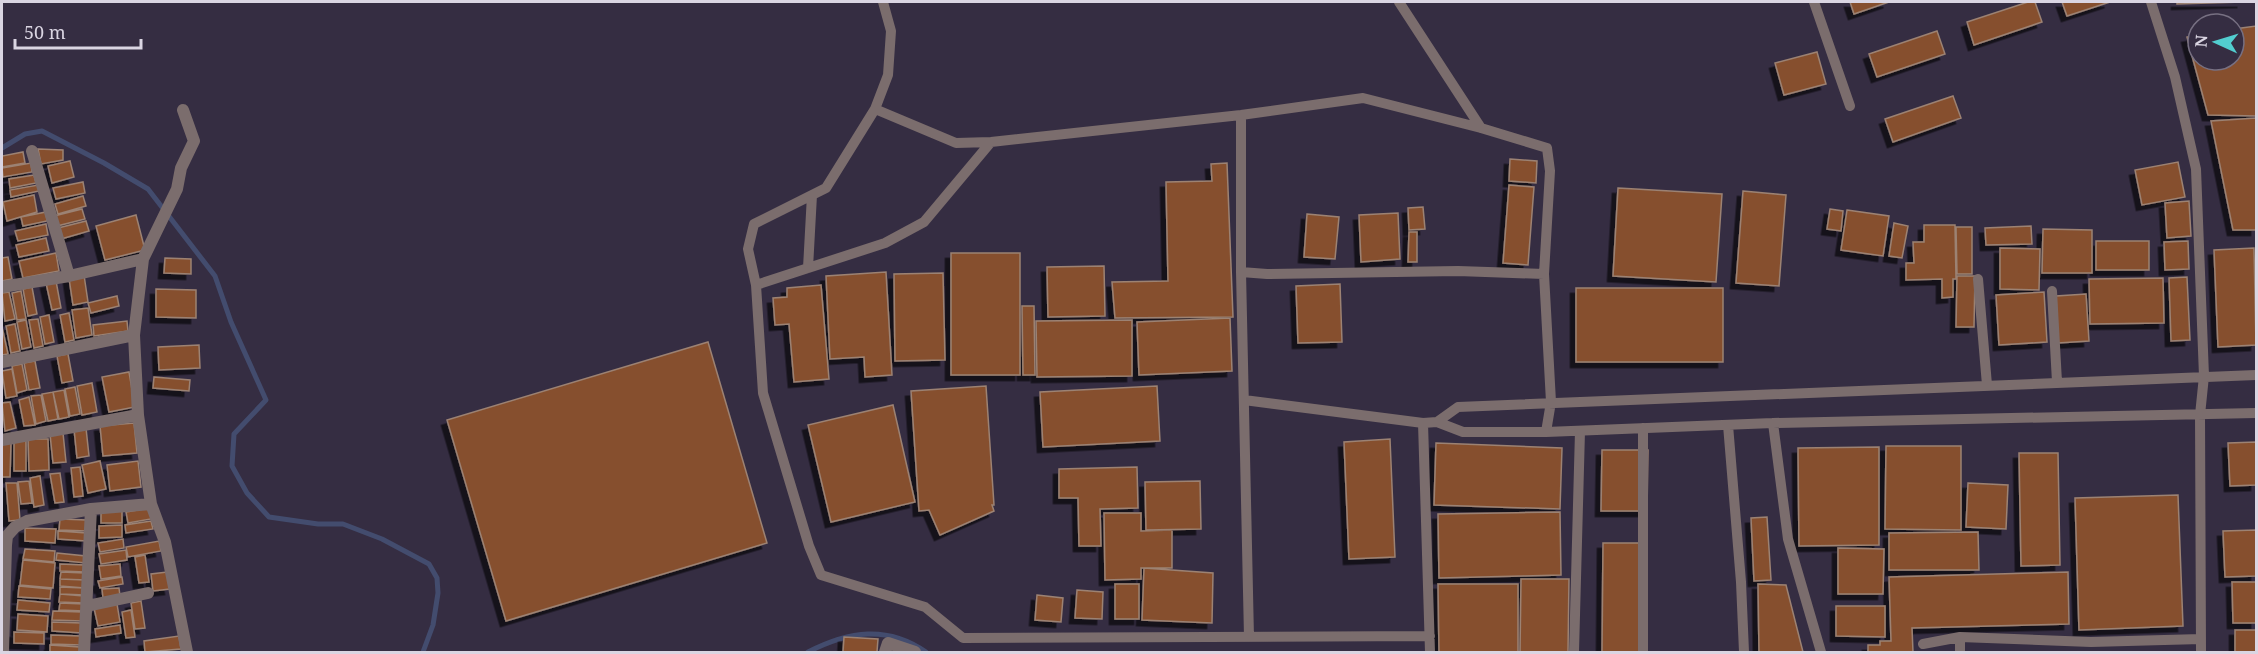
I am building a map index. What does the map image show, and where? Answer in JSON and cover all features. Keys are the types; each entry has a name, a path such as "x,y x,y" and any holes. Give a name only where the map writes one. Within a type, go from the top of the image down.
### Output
{"street":[{"path":"183,110 194,141 181,168 177,189 143,259 134,334 138,415 151,504 165,542 187,652"},
{"path":"32,151 69,276"},
{"path":"2,287 69,276 143,259"},
{"path":"2,362 134,334"},
{"path":"2,440 138,415"},
{"path":"2,647 4,538 15,527 27,521 91,509 151,504"},
{"path":"84,652 91,509"},
{"path":"87,606 148,592"},
{"path":"885,652 888,643 915,652"}],"lane":[{"path":"883,2 891,31 888,75 875,109 826,188 754,224 748,249 756,285 763,393 809,546 821,575 926,607 963,638 1430,636"},
{"path":"1399,2 1481,128"},
{"path":"1814,2 1850,106"},
{"path":"2151,2 2175,77 2196,170 2204,376 2200,415 2201,652"},
{"path":"875,109 956,143 991,142 1241,115 1362,98 1481,128 1547,148 1550,171 1544,274 1551,402 1546,432"},
{"path":"1241,115 1241,272 1249,637"},
{"path":"756,285 885,243 924,222 991,142"},
{"path":"808,268 812,195"},
{"path":"1241,272 1267,274 1448,271 1544,274"},
{"path":"1978,279 1987,385"},
{"path":"2052,291 2057,382"},
{"path":"1437,422 1458,407 2256,375"},
{"path":"1244,400 1423,423 1437,422 1463,432 1546,432 1773,423 2256,413"},
{"path":"1423,423 1430,652"},
{"path":"1773,423 1788,539 1821,652"},
{"path":"1728,425 1741,582 1744,652"},
{"path":"1643,428 1643,652"},
{"path":"1574,652 1580,431"},
{"path":"1923,644 1960,637 2091,647 2201,639"},
{"path":"1960,637 1960,652"}],"building":[{"path":"1850,2 1889,2 1854,14"},
{"path":"2028,2 2035,2 2042,22 1974,45 1967,22"},
{"path":"2062,2 2110,2 2067,16"},
{"path":"2177,2 2243,2 2177,4"},
{"path":"2256,26 2256,116 2208,115 2196,72 2246,72 2246,27"},
{"path":"1937,31 1945,54 1877,77 1869,54"},
{"path":"1817,52 1826,84 1784,95 1775,63"},
{"path":"1953,96 1961,118 1893,142 1885,119"},
{"path":"2256,118 2256,230 2233,230 2211,121"},
{"path":"38,149 63,150 63,160 41,164"},
{"path":"23,152 25,163 2,167 2,156"},
{"path":"1510,159 1537,161 1536,183 1509,181"},
{"path":"70,161 74,177 52,183 48,166"},
{"path":"2178,162 2185,197 2142,205 2135,170"},
{"path":"31,163 32,172 3,177 2,168"},
{"path":"1227,163 1233,317 1115,318 1112,282 1168,281 1166,182 1212,181 1211,164"},
{"path":"34,175 36,183 10,188 9,179"},
{"path":"83,182 85,193 56,199 53,188"},
{"path":"38,185 39,191 11,197 10,190"},
{"path":"1509,185 1534,187 1528,265 1503,263"},
{"path":"1618,188 1722,194 1716,282 1613,276"},
{"path":"1743,191 1786,195 1779,286 1736,283"},
{"path":"34,195 37,212 7,221 3,202"},
{"path":"83,196 86,206 58,214 55,204"},
{"path":"2189,201 2191,236 2167,238 2165,203"},
{"path":"1423,207 1425,229 1409,230 1408,208"},
{"path":"82,209 85,219 57,226 54,216"},
{"path":"1830,209 1843,211 1841,231 1827,229"},
{"path":"1847,210 1889,216 1883,256 1841,250"},
{"path":"46,212 47,221 23,226 21,217"},
{"path":"1398,213 1400,259 1361,262 1359,215"},
{"path":"1307,214 1339,217 1335,259 1304,257"},
{"path":"136,215 145,250 105,260 96,226"},
{"path":"86,221 89,231 61,239 58,228"},
{"path":"1894,223 1908,226 1902,258 1889,256"},
{"path":"46,224 48,235 18,241 15,231"},
{"path":"1924,225 1955,225 1956,279 1953,279 1953,297 1942,298 1942,279 1906,280 1906,263 1914,263 1913,242 1924,242"},
{"path":"2031,226 2032,244 1986,245 1985,228"},
{"path":"1956,227 1972,227 1972,274 1957,274"},
{"path":"2043,229 2092,230 2092,273 2042,273"},
{"path":"1409,232 1417,232 1417,262 1408,262"},
{"path":"46,238 49,251 19,257 16,245"},
{"path":"2096,241 2149,241 2149,270 2096,270"},
{"path":"2188,241 2189,269 2165,270 2164,242"},
{"path":"2000,248 2040,249 2039,290 2000,289"},
{"path":"2254,248 2256,345 2218,347 2214,250"},
{"path":"56,253 59,271 23,278 19,261"},
{"path":"951,253 1020,253 1020,375 951,375"},
{"path":"8,257 12,279 2,281 2,258"},
{"path":"165,258 191,259 191,274 164,273"},
{"path":"1104,266 1105,316 1048,317 1047,267"},
{"path":"886,272 892,375 865,377 864,357 830,359 826,276"},
{"path":"943,273 945,360 895,361 894,274"},
{"path":"84,275 88,302 73,305 69,278"},
{"path":"1957,276 1975,276 1974,327 1956,327"},
{"path":"2187,277 2190,340 2171,341 2169,278"},
{"path":"2163,278 2164,323 2090,324 2089,279"},
{"path":"56,281 61,308 52,310 46,283"},
{"path":"1340,284 1342,342 1298,343 1296,286"},
{"path":"821,285 829,379 794,382 789,324 775,325 773,298 787,297 787,288"},
{"path":"32,287 37,314 28,316 23,289"},
{"path":"1576,288 1723,288 1723,362 1576,362"},
{"path":"156,289 196,290 196,318 156,317"},
{"path":"21,291 26,319 17,320 12,293"},
{"path":"9,292 15,319 5,321 2,293"},
{"path":"2044,292 2047,342 1999,345 1996,295"},
{"path":"2086,294 2089,341 2058,343 2056,296"},
{"path":"117,296 119,306 91,313 88,303"},
{"path":"1022,306 1034,306 1035,375 1023,375"},
{"path":"88,308 92,335 76,338 72,310"},
{"path":"69,313 74,340 65,342 60,315"},
{"path":"49,315 54,342 45,344 40,317"},
{"path":"1230,318 1232,371 1139,375 1137,322"},
{"path":"38,319 43,346 34,348 29,320"},
{"path":"26,320 31,347 22,349 17,322"},
{"path":"1132,320 1132,376 1037,377 1036,321"},
{"path":"127,321 128,331 94,336 93,325"},
{"path":"15,324 20,351 11,353 6,326"},
{"path":"2,327 8,354 2,355"},
{"path":"708,342 767,543 506,621 447,420"},
{"path":"199,345 200,368 159,370 158,347"},
{"path":"68,354 73,381 62,383 57,356"},
{"path":"35,361 40,388 29,390 24,363"},
{"path":"22,364 27,390 17,393 12,366"},
{"path":"12,369 17,396 6,398 2,371"},
{"path":"129,372 135,407 109,412 102,377"},
{"path":"154,377 190,380 189,391 153,388"},
{"path":"92,383 97,412 82,415 77,386"},
{"path":"986,386 994,511 940,535 929,510 919,511 911,391"},
{"path":"1157,386 1160,441 1043,447 1040,392"},
{"path":"75,387 80,414 70,416 65,389"},
{"path":"64,390 69,417 59,419 53,392"},
{"path":"53,392 58,419 48,421 42,394"},
{"path":"41,395 46,421 36,424 31,396"},
{"path":"29,397 35,425 24,426 19,400"},
{"path":"10,402 16,428 5,431 2,403"},
{"path":"893,405 915,502 831,522 808,425"},
{"path":"134,423 137,453 103,456 100,426"},
{"path":"86,428 89,456 77,458 74,429"},
{"path":"63,433 66,462 53,463 50,434"},
{"path":"28,439 48,439 49,470 29,471"},
{"path":"1390,439 1395,557 1349,559 1344,442"},
{"path":"14,440 26,440 26,471 14,471"},
{"path":"2,442 11,443 10,477 2,477"},
{"path":"2256,442 2256,485 2230,486 2228,443"},
{"path":"1436,443 1562,448 1560,509 1434,505"},
{"path":"1886,446 1961,446 1961,530 1885,529"},
{"path":"1879,447 1879,545 1799,546 1798,448"},
{"path":"1602,450 1648,450 1647,511 1601,511"},
{"path":"2019,453 2058,453 2060,565 2021,566"},
{"path":"100,461 106,489 88,493 82,465"},
{"path":"138,461 141,487 110,491 107,465"},
{"path":"80,467 83,496 74,497 71,468"},
{"path":"1137,467 1138,508 1100,509 1101,546 1079,546 1078,498 1059,498 1059,469"},
{"path":"60,473 64,502 55,503 50,474"},
{"path":"40,476 44,505 34,507 30,478"},
{"path":"29,481 32,503 21,504 18,482"},
{"path":"1200,481 1201,529 1146,530 1145,482"},
{"path":"6,483 17,483 20,520 9,521"},
{"path":"1968,483 2008,485 2006,529 1966,527"},
{"path":"2178,495 2183,626 2079,630 2075,498"},
{"path":"150,508 151,519 128,523 126,512"},
{"path":"101,511 122,511 122,523 101,523"},
{"path":"1560,512 1561,575 1439,578 1438,514"},
{"path":"1104,513 1141,513 1141,531 1172,530 1172,568 1141,568 1141,579 1105,580"},
{"path":"1767,517 1771,580 1754,581 1751,518"},
{"path":"60,519 87,520 87,531 59,530"},
{"path":"151,521 153,529 126,533 125,525"},
{"path":"122,525 122,537 99,538 99,526"},
{"path":"25,528 56,529 55,543 25,541"},
{"path":"2256,530 2256,576 2225,577 2223,531"},
{"path":"58,531 87,533 86,541 58,539"},
{"path":"1978,532 1979,570 1889,570 1889,533"},
{"path":"123,539 124,548 100,552 98,543"},
{"path":"159,541 161,551 128,557 126,547"},
{"path":"1603,543 1643,543 1642,652 1602,652"},
{"path":"1838,548 1884,549 1883,594 1838,594"},
{"path":"25,549 55,551 54,562 23,559"},
{"path":"126,550 127,560 101,564 99,554"},
{"path":"57,553 86,556 86,563 56,560"},
{"path":"145,555 149,582 139,583 135,557"},
{"path":"23,560 55,563 53,588 20,585"},
{"path":"60,564 85,565 85,572 60,571"},
{"path":"120,564 121,576 101,579 99,566"},
{"path":"1144,568 1213,573 1212,623 1142,620"},
{"path":"61,572 85,573 85,580 60,579"},
{"path":"167,572 170,589 153,591 151,574"},
{"path":"2068,572 2069,624 1912,628 1913,652 1868,652 1868,645 1880,645 1880,641 1891,641 1889,577"},
{"path":"122,577 123,584 100,588 98,581"},
{"path":"60,579 85,580 85,588 60,586"},
{"path":"1521,579 1569,579 1568,652 1520,652"},
{"path":"2232,582 2256,582 2256,623 2233,623"},
{"path":"1115,584 1139,584 1139,619 1115,619"},
{"path":"1438,584 1518,584 1518,652 1439,652"},
{"path":"1758,584 1786,585 1803,652 1759,652"},
{"path":"19,586 51,589 50,599 18,597"},
{"path":"60,587 85,588 85,595 60,594"},
{"path":"119,588 120,596 103,598 102,589"},
{"path":"1077,590 1103,592 1102,619 1075,618"},
{"path":"60,594 84,596 84,603 59,602"},
{"path":"1037,595 1063,598 1061,622 1035,620"},
{"path":"18,600 50,603 49,612 17,610"},
{"path":"141,601 145,628 135,629 131,603"},
{"path":"60,603 85,604 84,611 59,610"},
{"path":"117,604 120,622 98,626 94,608"},
{"path":"1836,606 1885,606 1885,637 1836,636"},
{"path":"131,610 135,637 126,638 122,612"},
{"path":"53,611 82,612 82,621 52,620"},
{"path":"18,614 48,616 47,632 17,630"},
{"path":"52,622 82,623 82,633 52,631"},
{"path":"120,625 121,633 96,637 95,629"},
{"path":"2235,630 2256,630 2256,652 2235,652"},
{"path":"14,632 44,633 44,644 14,643"},
{"path":"51,635 81,636 81,645 51,644"},
{"path":"179,636 181,649 145,652 144,641"},
{"path":"844,637 878,639 877,652 843,652"},
{"path":"50,645 80,647 80,652 50,652"}],"waterway":[{"path":"2,148 25,134 42,131 148,189 215,276 231,322 266,400 234,434 232,466 247,493 269,517 318,524 343,524 382,539 429,564 437,578 438,593 433,625 423,652"},
{"path":"808,652 838,639 868,634 897,638 926,652"}]}
